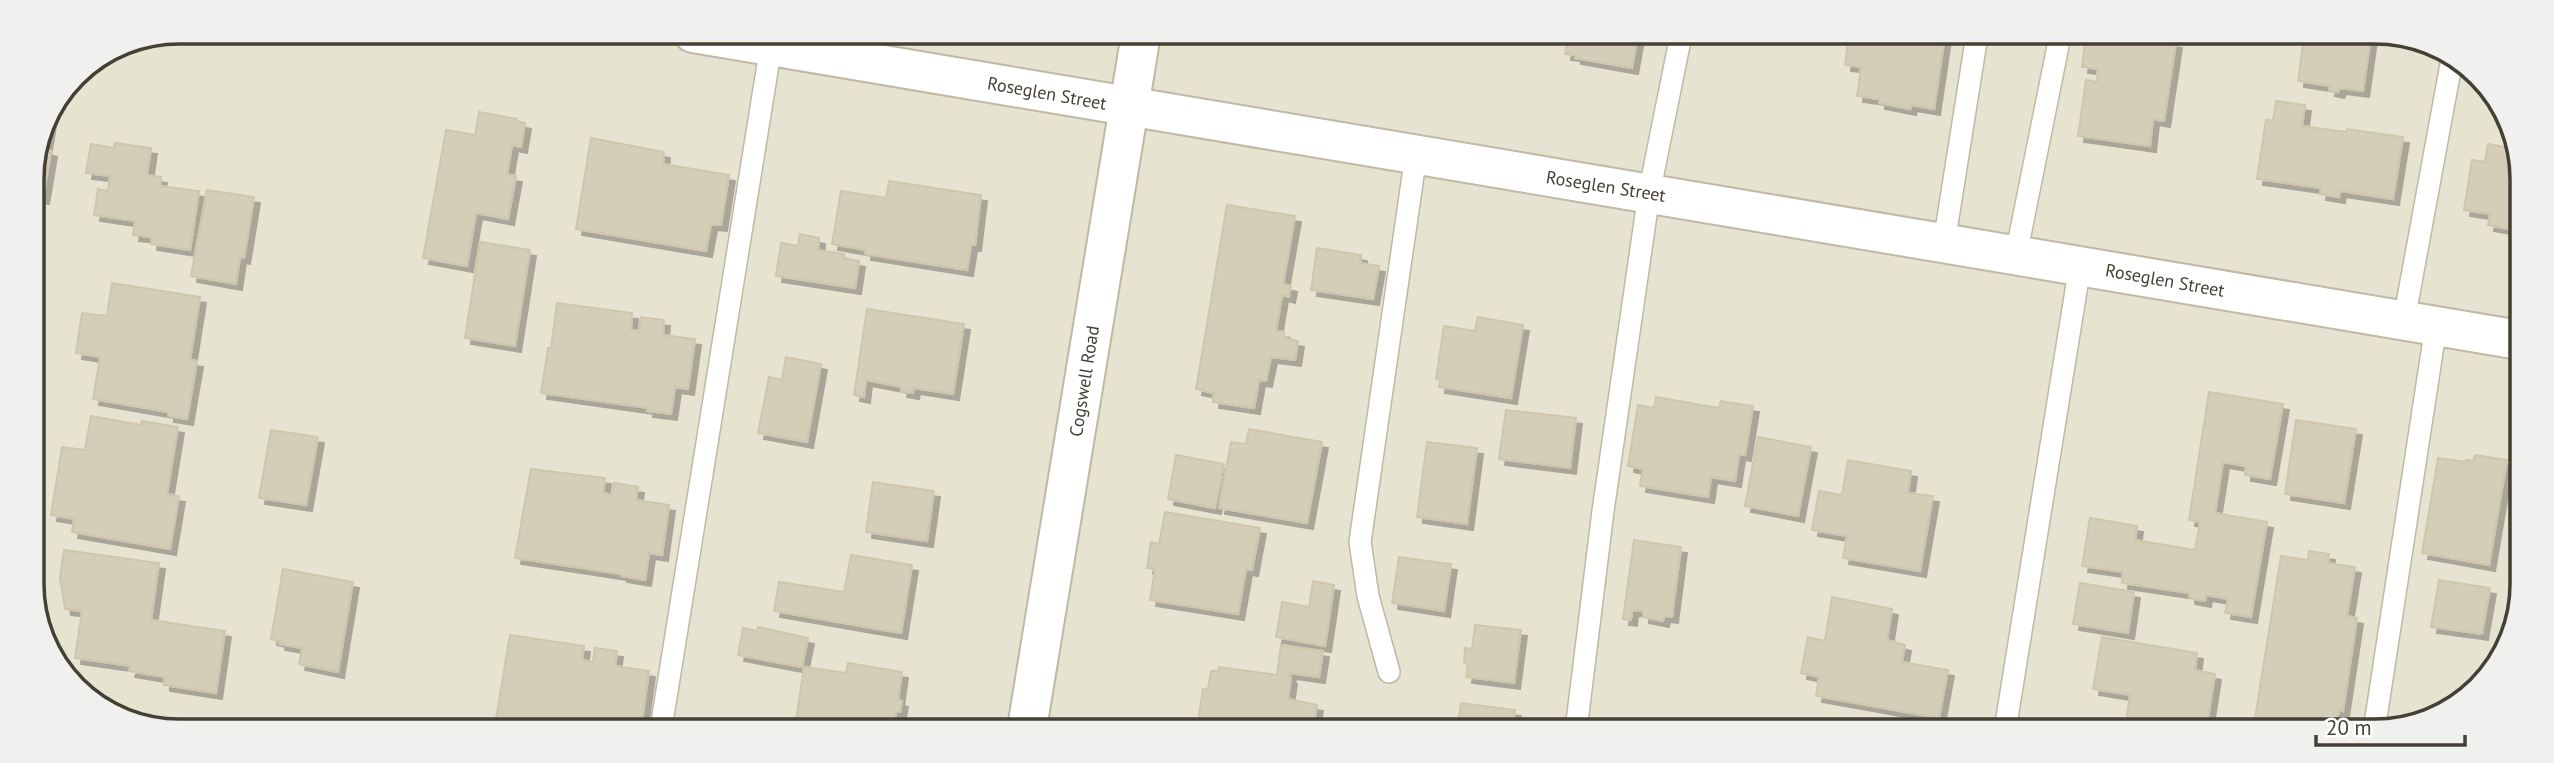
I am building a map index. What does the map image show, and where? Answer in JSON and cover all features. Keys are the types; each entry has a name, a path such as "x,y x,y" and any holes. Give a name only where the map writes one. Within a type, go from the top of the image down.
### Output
{"street":[{"name":"Roseglen Street","path":"759,44 2510,338"},
{"name":"Cogswell Road","path":"1028,719 1139,44"}],"lane":[{"path":"1577,719 1603,511 1650,194 1679,44"},
{"path":"1944,243 1976,44"},
{"path":"2016,255 2058,44"},
{"path":"662,719 771,46"},
{"path":"2375,719 2451,68"},
{"path":"1390,672 1368,596 1360,542 1416,155"},
{"path":"2007,719 2080,266"}],"shaded area":[{"path":"2375,44 2410,48 2443,62 2471,83 2496,119 2508,152 2510,584 2506,619 2496,644 2471,680 2443,701 2427,709 2384,719 179,719 144,715 111,701 83,680 58,644 46,611 44,170 54,127 77,90 111,62 135,51 161,45"}],"building":[{"path":"1567,44 1636,44 1632,68 1565,54"},
{"path":"1848,44 1944,44 1934,109 1911,105 1910,109 1879,103 1879,99 1857,96 1861,67 1845,65"},
{"path":"2085,44 2176,44 2164,121 2153,119 2150,146 2078,136 2086,80 2097,82 2098,69 2082,67"},
{"path":"2303,44 2370,44 2363,91 2340,88 2338,92 2329,90 2330,86 2298,81"},
{"path":"2276,101 2305,105 2302,126 2403,137 2393,199 2340,191 2339,197 2320,194 2321,188 2257,179 2266,120 2273,121"},
{"path":"479,112 525,123 521,147 512,145 507,175 516,176 508,219 476,213 467,266 423,258 446,130 475,135"},
{"path":"591,138 664,152 663,164 729,175 721,225 711,224 706,251 576,229"},
{"path":"115,143 151,148 147,175 161,177 160,186 199,191 190,250 151,244 152,237 133,235 135,221 94,215 98,189 108,191 110,176 86,173 91,144 114,148"},
{"path":"2488,144 2507,148 2510,170 2510,229 2488,225 2490,214 2464,210 2472,160 2485,162"},
{"path":"47,150 51,151 44,192 45,161"},
{"path":"889,181 981,195 975,245 971,245 967,270 865,254 866,250 832,244 841,191 886,198"},
{"path":"207,190 254,197 244,258 240,257 236,284 191,276"},
{"path":"1227,205 1295,216 1283,284 1291,286 1289,297 1282,295 1276,331 1284,332 1284,338 1298,341 1295,360 1271,357 1266,381 1259,380 1254,408 1213,402 1214,393 1196,389"},
{"path":"800,234 819,238 818,250 844,254 844,258 859,261 855,288 776,276 781,243 798,246"},
{"path":"480,242 530,250 515,346 465,338"},
{"path":"1317,248 1361,255 1360,263 1379,266 1373,299 1311,290"},
{"path":"112,283 200,297 190,360 197,361 187,419 168,416 168,412 93,399 100,357 76,353 82,313 107,316"},
{"path":"557,303 632,313 631,330 639,330 641,317 664,320 663,335 695,339 688,389 675,387 671,414 647,411 648,408 541,393"},
{"path":"867,309 964,324 953,394 914,388 913,393 901,391 902,387 866,380 864,397 854,395"},
{"path":"1478,317 1523,325 1511,398 1439,387 1440,380 1436,379 1444,326 1475,331"},
{"path":"786,357 821,364 807,442 758,433 769,377 782,380"},
{"path":"2209,392 2283,404 2270,479 2245,475 2246,466 2223,462 2215,513 2267,522 2251,617 2225,613 2228,599 2206,595 2205,601 2189,598 2189,593 2122,583 2123,572 2082,566 2090,518 2137,526 2135,540 2195,550 2200,522 2189,520"},
{"path":"1656,397 1719,408 1721,401 1753,406 1745,455 1739,454 1735,481 1711,477 1708,497 1640,486 1643,469 1628,466 1638,405 1654,408"},
{"path":"1506,410 1576,418 1570,468 1499,459"},
{"path":"91,416 141,425 142,421 178,427 167,494 179,496 170,549 72,532 74,519 51,515 62,447 85,450"},
{"path":"2296,420 2356,429 2344,503 2285,494"},
{"path":"1249,429 1322,442 1307,523 1219,508 1231,442 1246,444"},
{"path":"271,430 318,437 306,505 259,498"},
{"path":"1758,437 1811,447 1798,516 1745,506"},
{"path":"1427,442 1477,448 1467,524 1417,517"},
{"path":"1176,455 1224,464 1215,508 1168,499"},
{"path":"2475,455 2507,460 2489,565 2422,553 2438,458 2466,462 2473,461"},
{"path":"1848,460 1911,471 1908,493 1933,496 1920,571 1843,558 1847,536 1812,530 1819,491 1842,495"},
{"path":"531,469 605,478 603,493 612,495 614,483 638,487 636,500 669,505 662,555 649,553 645,580 515,558"},
{"path":"873,482 934,491 927,541 866,532"},
{"path":"1165,512 1260,528 1252,570 1246,569 1238,614 1150,600 1155,569 1147,568 1151,542 1159,544"},
{"path":"1634,540 1681,547 1672,617 1664,616 1663,621 1643,617 1643,611 1632,610 1631,620 1623,619"},
{"path":"64,550 159,563 151,620 225,631 216,693 164,685 164,677 129,671 131,666 75,658 82,611 65,609 60,578"},
{"path":"2309,551 2329,554 2328,563 2355,567 2347,616 2357,618 2343,711 2339,710 2337,719 2255,719 2281,556 2308,560"},
{"path":"851,555 912,565 901,633 774,611 779,582 844,592"},
{"path":"1399,557 1451,564 1444,611 1392,603"},
{"path":"283,569 353,582 338,672 299,664 302,648 279,644 280,641 271,639"},
{"path":"2439,580 2490,588 2482,634 2431,627"},
{"path":"1313,581 1334,585 1325,646 1276,637 1282,602 1309,607"},
{"path":"2080,583 2134,592 2128,633 2073,624"},
{"path":"1832,597 1892,609 1887,640 1905,645 1902,662 1948,670 1939,718 1816,696 1819,677 1801,673 1808,637 1825,641"},
{"path":"1475,625 1521,630 1514,683 1466,677 1468,664 1464,663 1465,648 1472,649"},
{"path":"758,627 808,638 802,667 738,655 743,628 757,631"},
{"path":"510,635 584,646 582,660 593,662 595,648 617,651 615,666 649,671 642,719 496,719"},
{"path":"2102,637 2197,653 2195,670 2215,674 2208,719 2126,719 2130,695 2093,689"},
{"path":"1281,645 1323,651 1319,677 1290,673 1289,678 1288,699 1317,705 1315,719 1198,719 1203,689 1208,689 1211,671 1218,671 1219,667 1277,675"},
{"path":"848,663 902,672 898,700 902,701 900,712 896,712 895,719 796,719 804,667 846,673"},
{"path":"1461,703 1515,710 1514,719 1459,719"}]}
